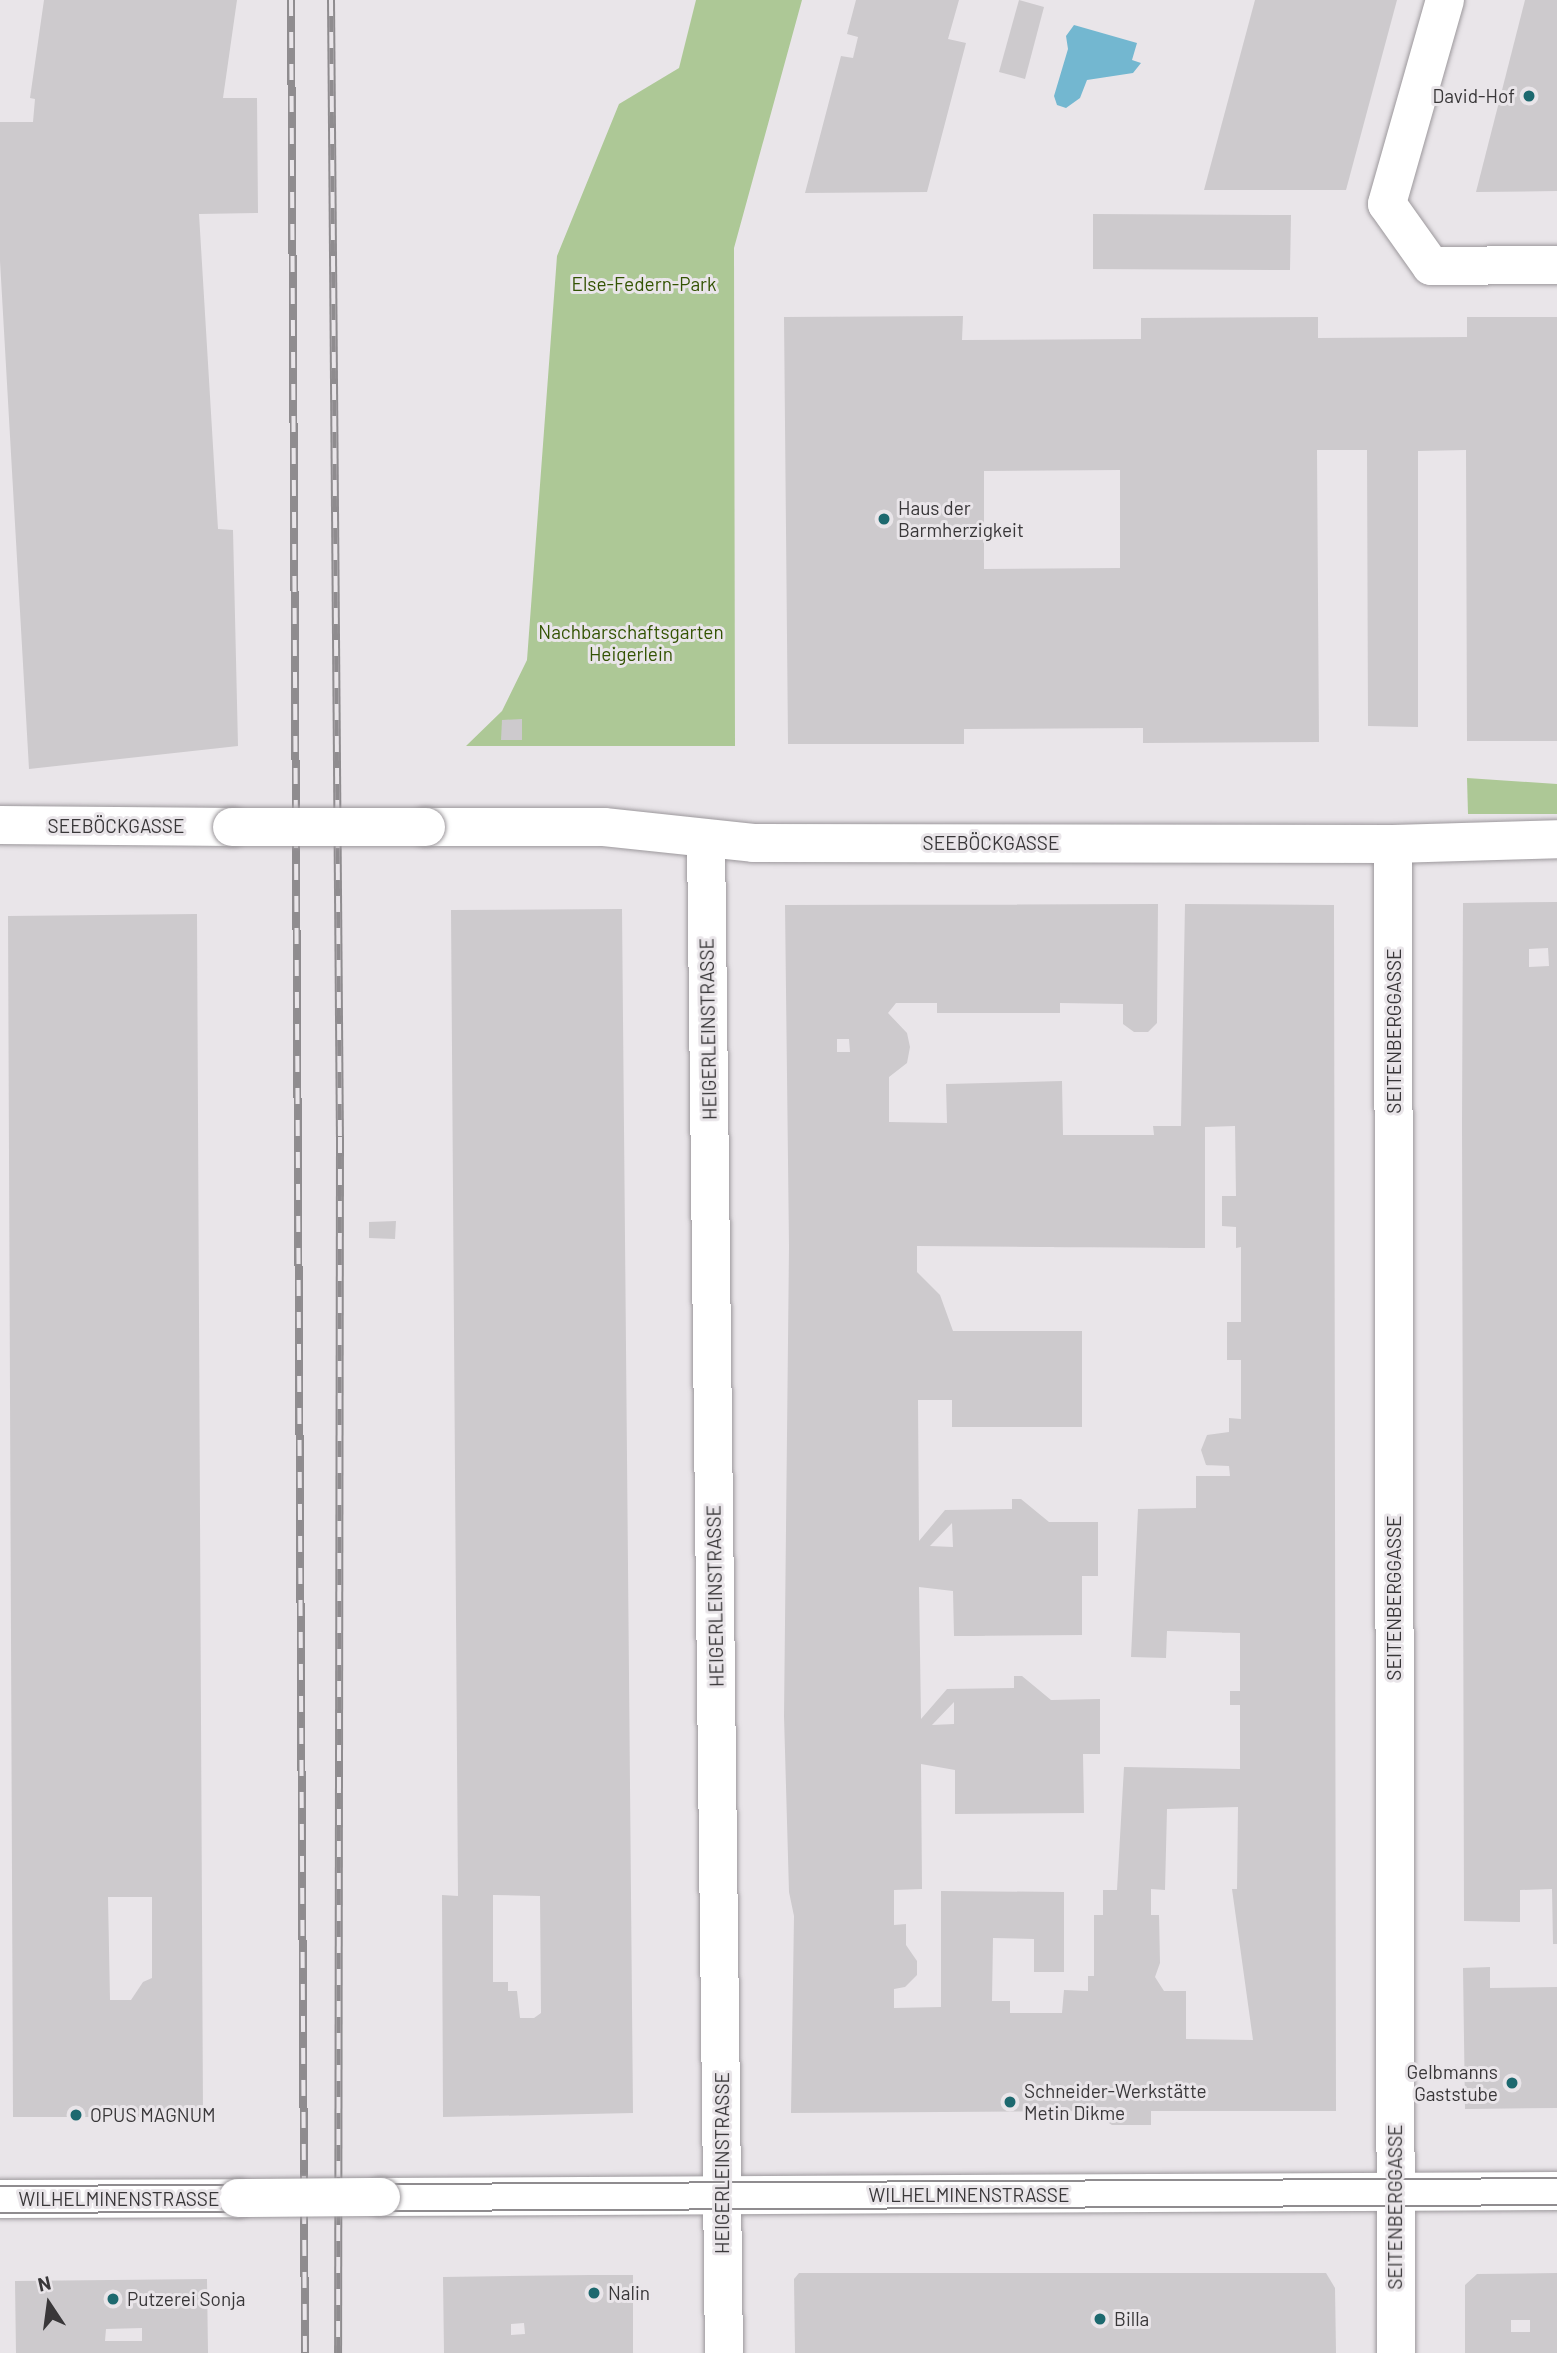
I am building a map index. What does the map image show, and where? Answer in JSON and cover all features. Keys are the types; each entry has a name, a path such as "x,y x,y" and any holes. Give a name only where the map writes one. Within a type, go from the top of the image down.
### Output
{"street":[{"path":"1446,0 1387,204 1432,267 1557,265"},
{"name":"SEEBÖCKGASSE","path":"0,825 604,827 706,839 1393,844 1557,839"},
{"name":"HEIGERLEINSTRASSE","path":"706,839 724,2196 723,2353"},
{"name":"SEITENBERGGASSE","path":"1393,844 1396,2353"},
{"name":"WILHELMINENSTRASSE","path":"0,2199 1557,2191"}],"green space":[{"path":"696,0 802,0 734,248 735,746 466,746 502,711 527,660 557,256 619,104 679,68"},
{"path":"1467,778 1557,784 1557,814 1468,814"}],"water":[{"path":"1074,25 1137,43 1132,60 1141,63 1133,73 1087,80 1080,98 1066,108 1057,105 1054,96 1068,49 1066,36"}],"building":[{"path":"44,0 237,0 223,98 257,98 258,213 199,214 218,529 233,530 238,746 29,769 0,261 0,122 33,122 35,99 30,98"},
{"path":"856,0 959,0 948,39 966,43 927,192 805,193 841,56 853,58 858,37 847,34"},
{"path":"1019,0 1044,7 1025,79 999,72"},
{"path":"1255,0 1397,0 1346,190 1204,190"},
{"name":"David-Hof","path":"1525,0 1557,0 1557,191 1476,192"},
{"path":"1093,214 1291,215 1290,270 1093,269"},
{"name":"Haus der Barmherzigkeit","path":"963,316 962,340 1141,339 1141,318 1318,317 1318,338 1467,337 1467,317 1557,317 1557,741 1467,741 1466,450 1418,451 1418,727 1368,726 1367,450 1317,450 1319,742 1143,743 1143,728 964,729 964,744 788,744 784,317","holes":["1120,470 1120,568 984,569 984,471"]},
{"path":"522,719 522,740 501,740 502,720"},
{"path":"1557,902 1557,1944 1553,1944 1552,1889 1520,1890 1520,1922 1464,1921 1463,903","holes":["1548,948 1549,966 1529,967 1529,949"]},
{"path":"1158,904 1157,1023 1148,1032 1134,1032 1123,1024 1123,1004 1060,1003 1060,1013 937,1013 937,1003 896,1003 888,1013 907,1033 910,1047 907,1063 889,1077 889,1122 947,1123 946,1084 1062,1081 1063,1135 1154,1135 1153,1126 1181,1126 1185,904 1334,905 1336,2111 1151,2111 1151,2125 1112,2125 1090,2111 791,2113 794,1916 789,1892 784,1716 789,1247 785,905","holes":["837,1039 849,1039 850,1052 837,1052","1235,1126 1236,1196 1222,1196 1222,1226 1236,1227 1236,1248 1241,1247 1241,1322 1227,1322 1227,1360 1241,1360 1241,1419 1229,1418 1229,1432 1207,1435 1201,1450 1206,1465 1229,1466 1230,1476 1196,1476 1196,1508 1138,1509 1131,1657 1166,1658 1167,1631 1240,1633 1240,1691 1230,1691 1230,1705 1240,1705 1240,1769 1124,1767 1117,1890 1103,1890 1103,1915 1094,1915 1094,1976 1088,1976 1088,1991 1064,1990 1062,2013 1010,2013 1010,2001 992,2001 993,1938 1034,1939 1034,1972 1064,1972 1064,1892 941,1891 941,2007 894,2008 894,1989 905,1987 917,1975 917,1961 906,1945 906,1924 894,1925 894,1890 922,1889 921,1764 955,1770 955,1814 1084,1813 1083,1754 1100,1754 1100,1699 1051,1700 1022,1676 1014,1676 1014,1688 947,1689 921,1719 919,1587 953,1591 954,1636 1082,1635 1082,1576 1098,1576 1098,1522 1049,1522 1021,1499 1012,1499 1012,1509 945,1510 919,1541 918,1400 952,1400 952,1427 1082,1427 1082,1331 953,1331 940,1295 917,1272 917,1246 1205,1248 1205,1127","952,1523 953,1547 930,1546","954,1702 954,1724 932,1725","1238,1807 1237,1889 1232,1889 1253,2040 1186,2039 1186,1991 1164,1991 1155,1977 1160,1963 1159,1915 1151,1915 1151,1889 1165,1890 1167,1809"]},
{"path":"622,909 633,2113 443,2117 442,1895 458,1896 451,910","holes":["493,1895 540,1896 541,2013 534,2018 520,2018 517,1991 508,1991 508,1982 493,1982"]},
{"path":"197,914 203,2117 13,2117 8,916","holes":["108,1897 152,1897 152,1978 143,1982 131,2000 110,2000"]},
{"path":"396,1221 395,1239 369,1238 369,1222"},
{"path":"1490,1967 1490,1988 1557,1987 1557,2108 1465,2109 1463,1968"},
{"path":"799,2273 1326,2273 1335,2288 1336,2353 795,2353 794,2279"},
{"path":"1557,2273 1557,2353 1465,2353 1465,2285 1477,2274","holes":["1511,2320 1530,2320 1530,2332 1511,2332"]},
{"path":"633,2275 633,2353 444,2353 443,2277","holes":["524,2323 525,2334 511,2335 511,2324"]},
{"path":"207,2279 208,2353 16,2353 15,2281","holes":["142,2328 142,2341 105,2341 106,2329"]}],"tram line":[{"path":"0,2186 1557,2178"},
{"path":"0,2213 1557,2205"}],"railway":[{"path":"291,0 305,2353"},
{"path":"331,0 340,1137 338,2353"}],"place":[{"name":"David-Hof","path":"1529,96"},
{"name":"Haus der Barmherzigkeit","path":"884,519"},
{"name":"Gelbmanns Gaststube","path":"1512,2083"},
{"name":"Schneider-Werkstätte Metin Dikme","path":"1010,2102"},
{"name":"OPUS MAGNUM","path":"76,2115"},
{"name":"Nalin","path":"594,2293"},
{"name":"Putzerei Sonja","path":"113,2299"},
{"name":"Billa","path":"1100,2319"}],"park label":[{"name":"Else-Federn-Park","path":"644,284"},
{"name":"Nachbarschaftsgarten Heigerlein","path":"631,643"}]}
